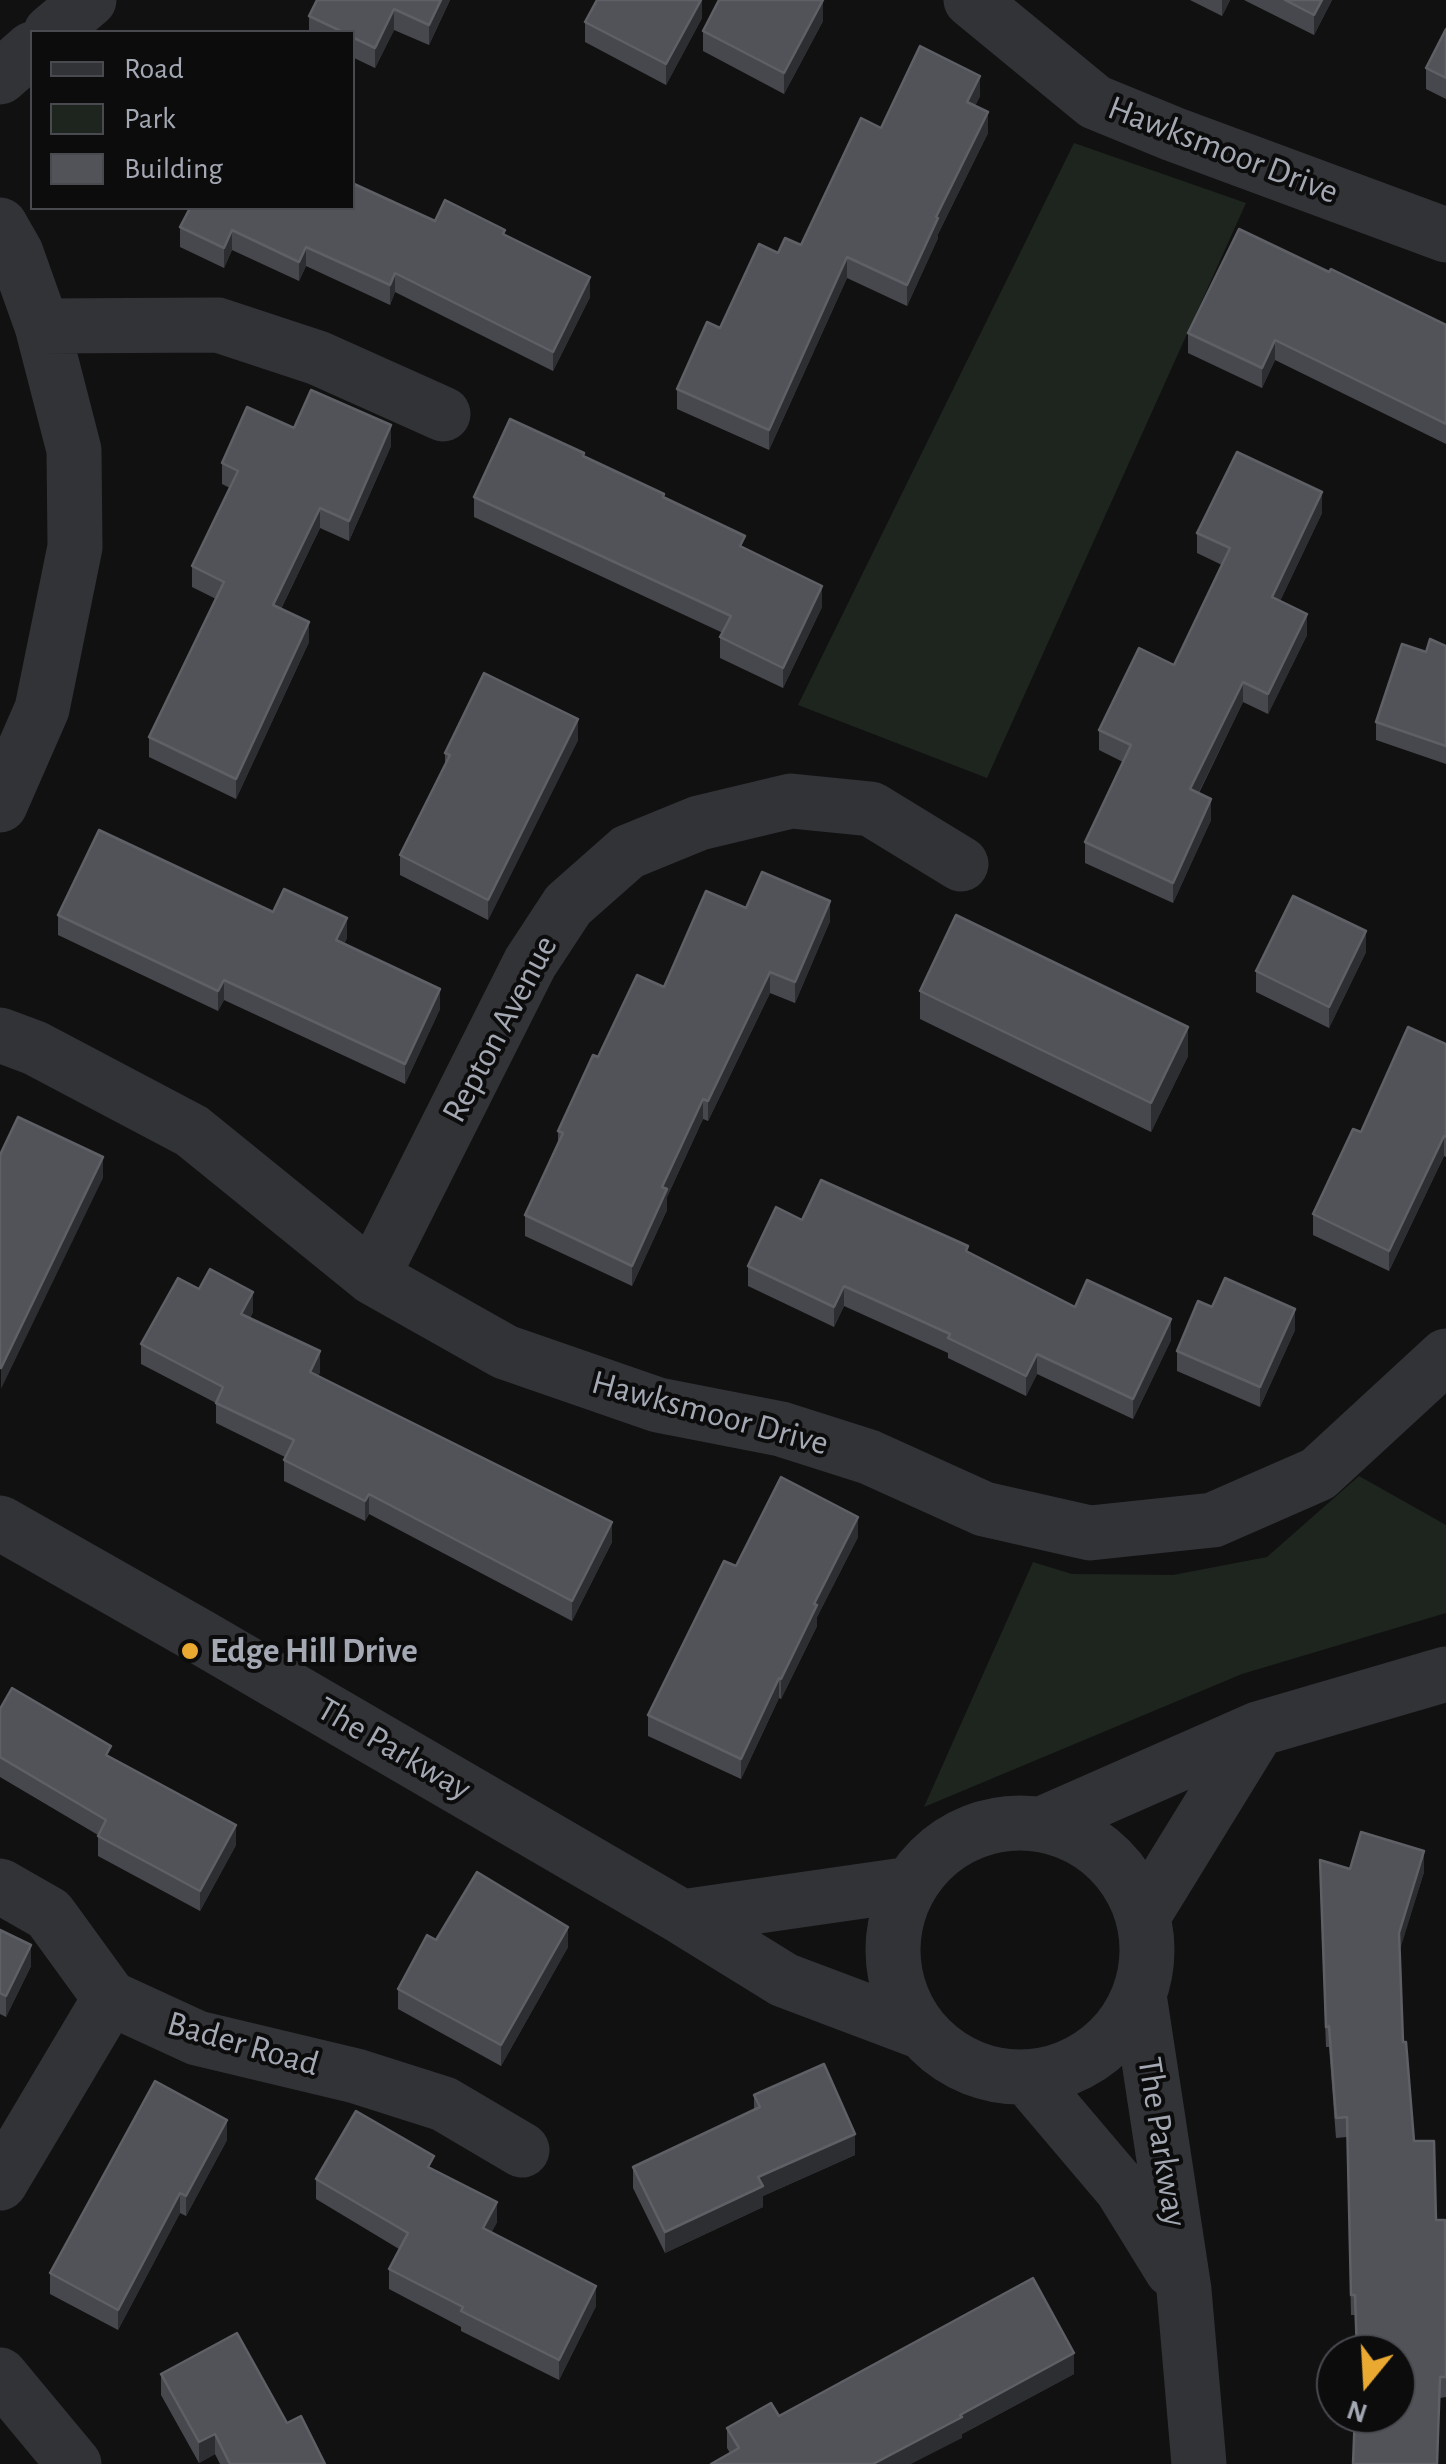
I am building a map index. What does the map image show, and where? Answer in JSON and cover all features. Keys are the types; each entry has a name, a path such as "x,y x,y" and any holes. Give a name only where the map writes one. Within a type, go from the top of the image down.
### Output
{"street":[{"path":"53,30 89,0"},
{"name":"Hawksmoor Drive","path":"970,0 1095,102 1446,235"},
{"path":"0,77 30,51"},
{"path":"0,225 16,253 42,326 74,450 75,547 42,709 0,805"},
{"path":"42,326 218,325 318,358 443,414"},
{"name":"Repton Avenue","path":"372,1277 530,963 568,905 628,852 699,823 791,801 872,809 961,864"},
{"name":"Hawksmoor Drive","path":"0,1035 35,1048 192,1131 372,1277 505,1352 658,1405 781,1429 869,1457 984,1509 1090,1534 1213,1520 1318,1474 1446,1356"},
{"name":"The Parkway","path":"0,1524 682,1917 784,1980 922,2032"},
{"path":"1042,1824 1258,1730 1446,1674"},
{"path":"1143,1916 1258,1730"},
{"path":"1012,1822 1042,1824 1076,1836 1106,1856 1128,1883 1143,1916 1148,1956 1140,1995 1114,2036 1075,2065 1028,2077 988,2073 952,2058 922,2032 901,1998 892,1960 896,1920 911,1884 929,1860 954,1840 982,1828 1012,1822"},
{"path":"682,1917 911,1884"},
{"name":"Bader Road","path":"0,1886 49,1914 110,1998 197,2038 356,2076 444,2104 522,2150"},
{"name":"The Parkway","path":"1140,1995 1184,2290 1200,2464"},
{"path":"0,2183 110,1998"},
{"name":"The Parkway","path":"1028,2077 1122,2189 1184,2290"},
{"path":"0,2375 74,2464"}],"green space":[{"path":"1074,143 1246,203 987,778 798,705"},
{"path":"1359,1476 1446,1525 1446,1613 1242,1674 924,1807 1033,1562 1072,1574 1173,1575 1267,1557"}],"building":[{"path":"317,0 441,0 429,25 394,9 375,48 355,38 355,30 339,30 309,16"},
{"path":"597,0 701,0 666,64 585,22"},
{"path":"719,0 823,0 784,73 703,31"},
{"path":"1285,0 1322,0 1314,15"},
{"path":"1446,29 1446,78 1426,68"},
{"path":"920,46 980,76 967,102 988,112 907,285 847,257 769,430 677,389 707,322 720,328 759,244 778,253 785,238 801,245 861,118 881,128"},
{"path":"355,184 435,221 445,200 590,277 553,352 395,273 390,285 306,247 299,262 232,230 224,248 180,227 189,210 355,210"},
{"path":"1239,229 1446,325 1446,424 1275,340 1262,368 1188,333"},
{"path":"311,390 391,425 349,521 320,508 273,605 309,622 236,779 149,737 224,582 192,566 238,471 222,463 247,407 294,428"},
{"path":"510,419 745,536 740,546 822,586 783,668 720,637 731,616 474,497"},
{"path":"1237,452 1322,492 1272,597 1307,614 1268,694 1243,682 1190,789 1211,799 1173,883 1085,842 1131,745 1099,730 1139,648 1174,665 1230,548 1197,533"},
{"path":"1430,639 1446,646 1446,746 1376,722 1402,644 1426,652"},
{"path":"484,673 578,719 488,900 400,855 450,755 445,753"},
{"path":"99,830 273,912 284,889 347,918 336,940 440,989 405,1064 224,980 218,991 58,915"},
{"path":"762,872 830,901 795,982 770,972 708,1101 703,1099 662,1187 667,1189 632,1266 525,1215 593,1055 598,1057 637,975 664,987 706,891 746,908"},
{"path":"1293,896 1366,931 1329,1007 1256,971"},
{"path":"956,915 1188,1027 1151,1103 920,991"},
{"path":"1408,1027 1446,1044 1446,1137 1389,1251 1313,1214 1353,1129 1361,1132"},
{"path":"18,1117 103,1157 0,1368 0,1155"},
{"path":"821,1180 968,1246 966,1251 1075,1307 1087,1280 1171,1319 1133,1399 1037,1354 1026,1376 948,1338 950,1334 844,1286 834,1307 748,1266 776,1207 802,1220"},
{"path":"210,1269 253,1292 241,1314 320,1351 310,1372 612,1522 572,1601 369,1494 365,1501 284,1460 294,1440 216,1403 223,1387 141,1344 178,1278 199,1289"},
{"path":"1225,1278 1295,1309 1260,1387 1177,1351 1198,1301 1212,1307"},
{"path":"781,1477 858,1517 741,1759 648,1715 724,1561 736,1566"},
{"path":"12,1688 111,1746 106,1755 236,1825 200,1891 98,1836 106,1820 0,1757 0,1709"},
{"path":"1361,1832 1424,1851 1399,1933 1403,2042 1414,2141 1434,2141 1436,2220 1445,2220 1446,2377 1440,2377 1437,2464 1353,2464 1354,2434 1416,2434 1416,2334 1356,2334 1355,2295 1351,2295 1347,2117 1336,2118 1329,2026 1326,2027 1320,1860 1350,1869"},
{"path":"477,1872 568,1927 501,2045 398,1989 427,1935 436,1940"},
{"path":"0,1930 31,1945 6,1996 0,1993"},
{"path":"824,2064 855,2134 758,2177 763,2186 665,2232 633,2167 760,2107 754,2095"},
{"path":"155,2081 227,2120 186,2196 180,2193 118,2310 50,2273"},
{"path":"356,2111 434,2156 428,2167 497,2202 483,2228 596,2286 559,2360 461,2311 463,2307 389,2269 408,2233 316,2179"},
{"path":"1033,2278 1074,2353 873,2464 711,2464 739,2448 727,2428 771,2403 779,2416"},
{"path":"237,2333 287,2423 301,2416 325,2464 230,2464 215,2434 199,2442 161,2374"}],"place":[{"name":"Edge Hill Drive","path":"190,1651"}]}
